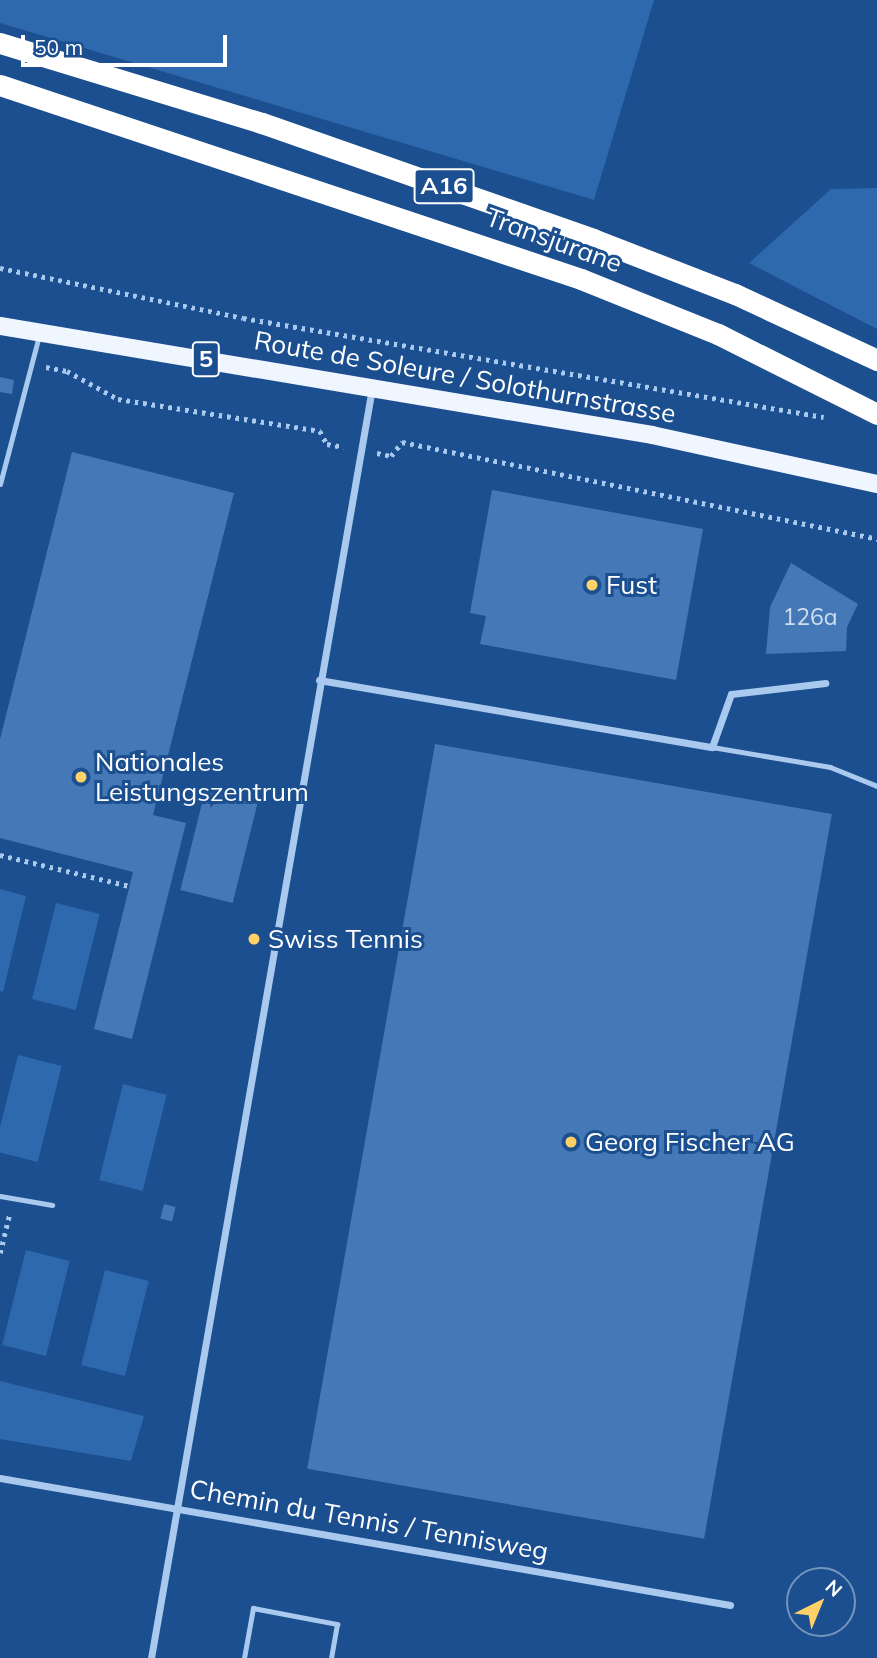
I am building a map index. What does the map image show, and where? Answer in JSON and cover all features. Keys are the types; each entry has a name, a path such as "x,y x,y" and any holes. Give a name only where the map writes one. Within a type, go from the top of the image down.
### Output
{"highway":[{"name":"Transjurane","path":"0,43 262,123 593,239 735,294 877,360"},
{"name":"Transjurane","path":"0,85 581,279 718,334 877,414"}],"main road":[{"name":"Route de Soleure / Solothurnstrasse","path":"0,326 672,439 877,484"}],"street":[{"path":"151,1658 372,387"},
{"path":"319,680 712,747 731,694 825,683"},
{"name":"Chemin du Tennis / Tennisweg","path":"0,1478 730,1605"}],"lane":[{"path":"0,484 40,332"},
{"path":"712,747 830,767 877,786"},
{"path":"0,1196 52,1205"},
{"path":"244,1658 253,1608 337,1624 331,1658"}],"path":[{"path":"0,268 243,318 836,419"},
{"path":"31,365 67,371 118,399 320,431 327,444 391,456 402,442 877,539"},
{"path":"0,855 128,886"},
{"path":"0,1203 11,1206 0,1253"}],"shaded area":[{"path":"0,0 654,0 594,200 0,23"},
{"path":"877,188 877,329 749,263 831,189"},
{"path":"0,889 26,896 3,992 0,991"},
{"path":"56,903 100,914 76,1010 32,999"},
{"path":"18,1055 62,1066 38,1162 0,1153 0,1127"},
{"path":"123,1084 167,1095 143,1191 99,1180"},
{"path":"26,1250 70,1261 46,1356 2,1345"},
{"path":"105,1270 149,1281 125,1376 81,1365"},
{"path":"0,1381 144,1416 131,1461 0,1439"}],"building":[{"path":"0,377 14,380 12,394 0,392"},
{"name":"Nationales Leistungszentrum","path":"72,452 234,493 153,815 186,823 132,1039 94,1029 133,872 0,838 0,739"},
{"name":"Fust","path":"492,490 703,529 676,680 480,644 486,616 470,613"},
{"path":"791,563 858,604 847,627 846,651 766,654 770,607"},
{"name":"Georg Fischer AG","path":"435,744 832,814 704,1539 307,1469"},
{"path":"205,791 257,804 233,903 180,890"},
{"path":"164,1204 176,1207 172,1221 160,1219"}],"place":[{"name":"Fust","path":"592,585"},
{"name":"Nationales Leistungszentrum","path":"81,777"},
{"name":"Swiss Tennis","path":"254,939"},
{"name":"Georg Fischer AG","path":"571,1142"}]}
